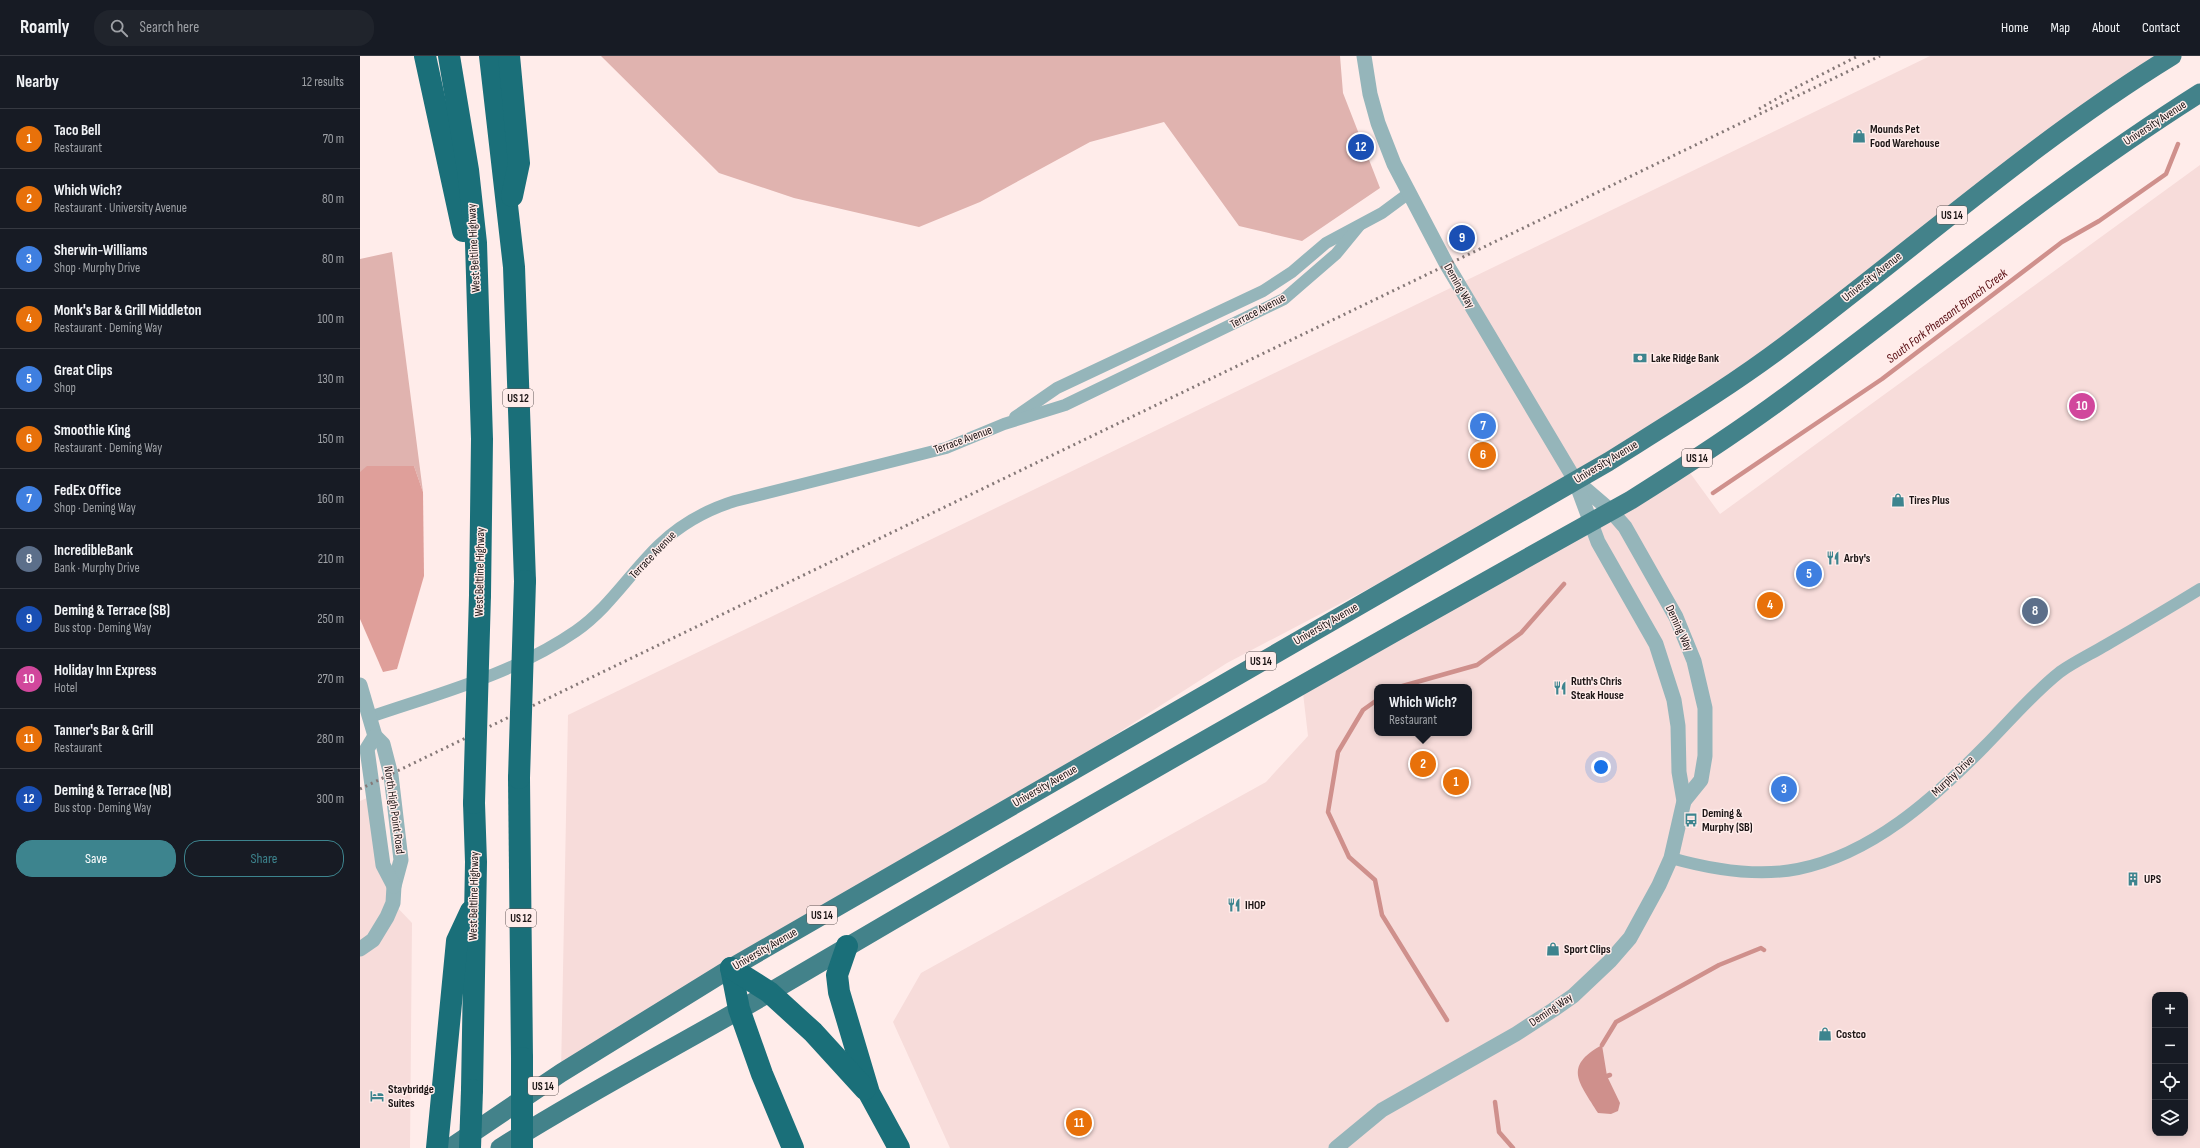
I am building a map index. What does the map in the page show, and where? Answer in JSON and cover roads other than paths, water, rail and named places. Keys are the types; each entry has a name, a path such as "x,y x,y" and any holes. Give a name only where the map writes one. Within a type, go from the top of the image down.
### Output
{"highway":[{"path":"425,56 477,298"},
{"name":"West Beltline Highway","path":"449,56 461,123 472,203 476,248 482,438 480,595 474,803 476,862 470,1148"},
{"name":"US 12","path":"490,56 514,267 524,581 519,778 522,1148"},
{"path":"508,215 519,163 509,56"},
{"path":"437,1148 457,941 474,905"},
{"path":"846,946 837,976 839,992 869,1093 899,1148"},
{"path":"732,968 769,992 813,1032 869,1093"},
{"path":"732,968 739,1009 762,1074 792,1148"}],"main road":[{"name":"University Avenue","path":"450,1148 561,1074 732,968 1608,462 1738,380 2056,135 2136,78 2172,56"},
{"name":"University Avenue","path":"500,1148 558,1112 769,992 846,946 1233,724 1611,511 1685,466 1780,400 2058,188 2200,93"}],"street":[{"name":"Deming Way","path":"1336,1148 1382,1110 1524,1028 1553,1010 1587,984 1630,938 1645,914 1671,858 1684,801 1679,772 1675,706 1665,667 1646,622 1598,542 1575,480 1502,360 1447,265 1394,164 1378,123 1370,94 1364,56"},
{"name":"Terrace Avenue","path":"1004,424 1057,388 1263,291 1292,272 1326,243 1382,213 1409,193"},
{"name":"Terrace Avenue","path":"370,716 471,684 509,667 569,635 592,619 605,607 664,541 687,522 704,512 734,501 946,448 1004,424 1065,405 1270,307 1302,286 1336,254 1359,226"},
{"name":"Deming Way","path":"1575,480 1611,511 1625,527 1676,617 1690,651 1700,682 1706,732 1705,756 1701,780 1684,801"},
{"name":"Murphy Drive","path":"1671,858 1694,865 1757,872 1798,869 1842,856 1896,824 1934,794 1984,746 2012,716 2060,672 2200,589"},
{"name":"North High Point Road","path":"360,685 375,736 367,749 383,865 394,886 393,903 387,917 373,940 360,949"}],"waterway":[{"name":"South Fork Pheasant Branch Creek","path":"1713,493 1882,379 2062,242 2099,221 2166,174 2178,144"},
{"name":"South Fork Pheasant Branch Creek","path":"1410,684 1477,665 1521,633 1564,584"},
{"name":"South Fork Pheasant Branch Creek","path":"1374,702 1363,710 1338,752 1328,812 1349,857 1375,880 1382,915 1447,1020"},
{"path":"1602,1045 1616,1022 1719,965 1761,948 1764,950"},
{"name":"South Fork Pheasant Branch Creek","path":"1495,1102 1499,1132 1513,1148"}],"railway":[{"path":"1759,109 1797,87 1858,56"},
{"path":"360,789 1880,56"}],"place":[{"name":"Mounds Pet Food Warehouse","path":"1859,136"},
{"name":"Deming & Terrace (NB)","path":"1361,147"},
{"name":"Deming & Terrace (SB)","path":"1462,238"},
{"name":"Lake Ridge Bank","path":"1640,358"},
{"name":"Holiday Inn Express","path":"2082,406"},
{"name":"FedEx Office","path":"1483,426"},
{"name":"Smoothie King","path":"1483,455"},
{"name":"Tires Plus","path":"1898,500"},
{"name":"Arby's","path":"1833,558"},
{"name":"Great Clips","path":"1809,574"},
{"name":"Monk's Bar & Grill Middleton","path":"1770,605"},
{"name":"IncredibleBank","path":"2035,611"},
{"name":"Ruth's Chris Steak House","path":"1560,688"},
{"name":"Which Wich?","path":"1423,764"},
{"name":"Taco Bell","path":"1456,782"},
{"name":"Sherwin-Williams","path":"1784,789"},
{"name":"Deming & Murphy (SB)","path":"1691,820"},
{"name":"UPS","path":"2133,879"},
{"name":"IHOP","path":"1234,905"},
{"name":"Sport Clips","path":"1553,949"},
{"name":"Costco","path":"1825,1034"},
{"name":"Staybridge Suites","path":"377,1096"},
{"name":"Tanner's Bar & Grill","path":"1079,1123"}]}
